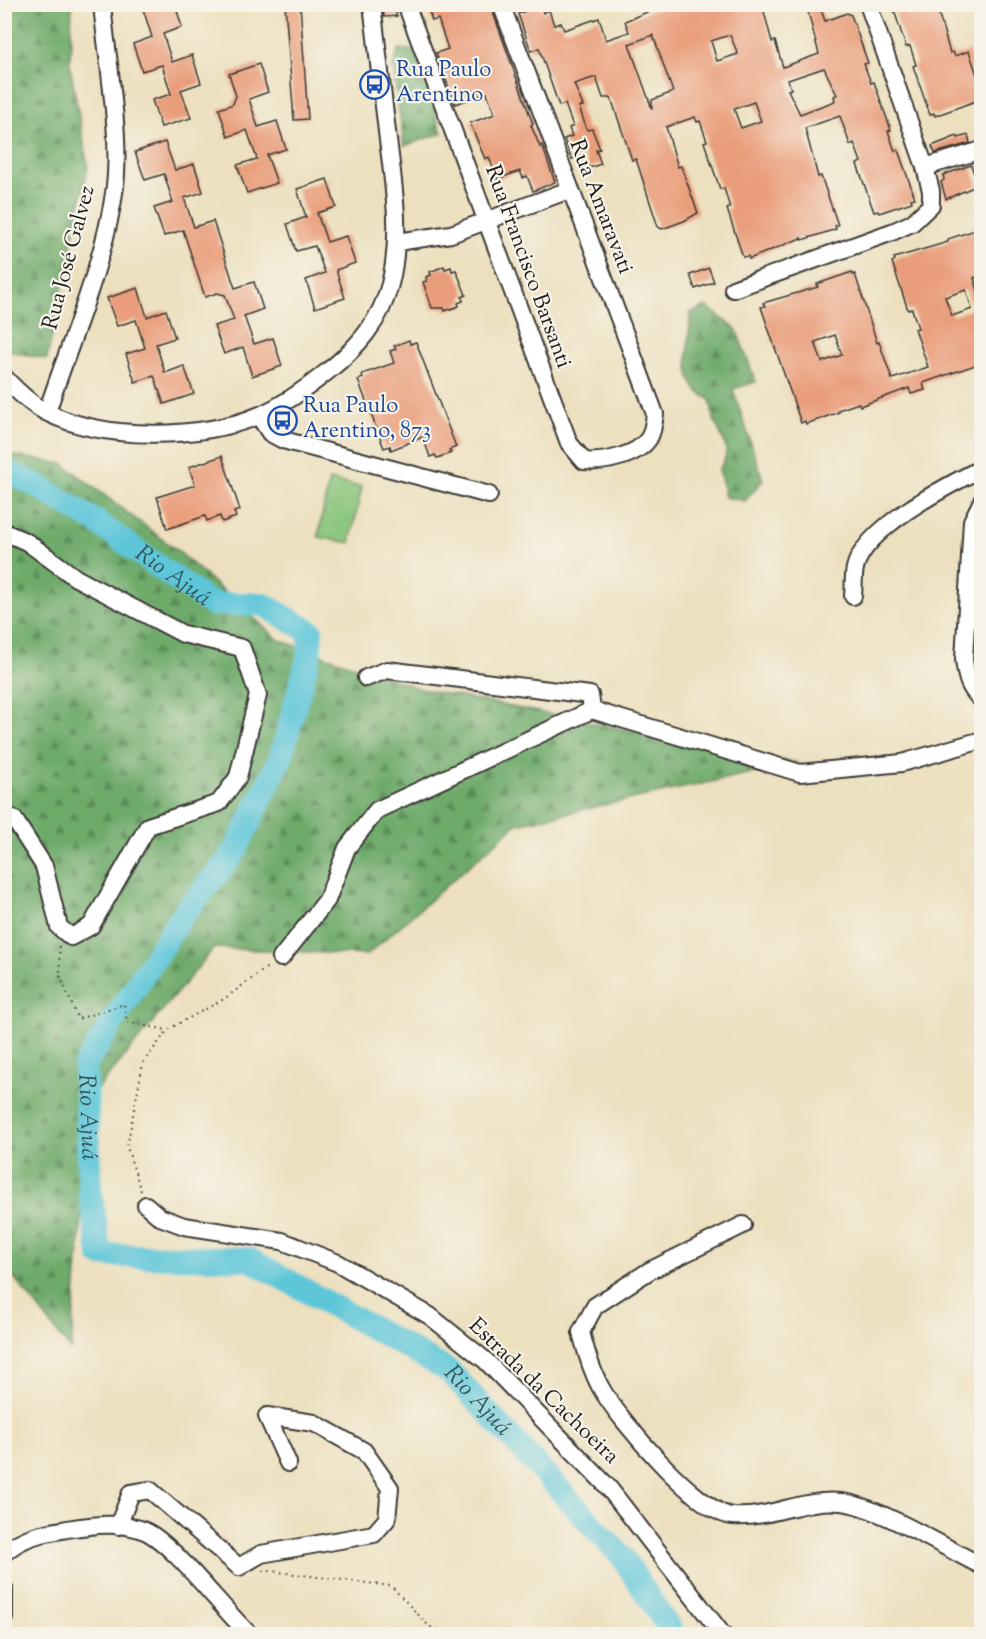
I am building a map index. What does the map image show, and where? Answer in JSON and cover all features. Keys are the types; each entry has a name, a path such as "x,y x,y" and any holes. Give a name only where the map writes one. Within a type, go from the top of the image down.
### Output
{"street":[{"name":"Rua José Galvez","path":"46,412 93,273 114,187 115,141 102,4"},
{"path":"4,377 27,399 46,412 94,427 150,433 207,429 259,416 314,382 349,354 363,338 384,302 390,284 397,242 392,168 372,4"},
{"name":"Rua Francisco Barsanti","path":"406,4 563,428 578,457 584,461 600,461 627,453 642,446 649,437 653,425"},
{"name":"Rua Amaravati","path":"501,4 569,190 648,393 654,414 653,425"},
{"path":"733,289 866,243 912,223 931,205 931,191 925,166 868,4"},
{"path":"925,166 981,150"},
{"path":"397,242 438,237 569,190"},
{"path":"259,416 270,433 283,440 489,495"},
{"path":"853,596 855,567 872,541 922,500 981,468"},
{"path":"981,501 972,521 964,659 966,678 973,693 981,700"},
{"path":"4,532 27,542 76,578 183,634 242,648 258,695 238,777 219,803 148,826 90,926 71,937 59,927 44,866 14,819 4,815"},
{"path":"366,678 387,670 590,695 592,710"},
{"path":"281,958 327,900 346,848 377,810 592,710 800,773 903,763 981,740"},
{"name":"Estrada da Cachoeira","path":"146,1205 160,1217 184,1226 282,1241 338,1263 430,1316 486,1361 608,1487 722,1635"},
{"path":"743,1225 649,1271 595,1306 581,1332 590,1364 608,1398 627,1425 698,1500 730,1516 754,1516 809,1502 843,1502 886,1518 981,1566"},
{"path":"118,1526 131,1493 150,1490 239,1567 261,1554 374,1534 387,1519 390,1488 364,1451 314,1423 267,1416 288,1463"},
{"path":"4,1553 18,1541 44,1533 91,1526 118,1526 145,1532 172,1552 249,1635"},
{"path":"4,1588 4,1618"}],"path":[{"path":"59,927 60,976 78,1019 124,1004 128,1022 167,1030"},
{"path":"146,1205 127,1147 143,1063 167,1030 224,999 281,958"},
{"path":"263,1570 391,1586 430,1627 460,1635"}],"green space":[{"path":"5,4 72,5 70,66 88,167 47,359 5,350 4,52 12,31 5,24"},
{"path":"399,49 416,51 442,133 404,146 393,66"},
{"path":"706,306 736,329 756,382 733,389 763,480 745,501 725,497 719,469 726,456 725,445 714,420 710,400 696,390 688,371 690,313"},
{"path":"4,454 63,464 178,551 279,640 421,689 798,763 517,824 367,955 214,948 91,1097 71,1350 5,1266"},
{"path":"329,480 362,487 350,543 318,537"}],"building":[{"path":"157,4 175,4 182,27 163,34 172,62 192,55 201,83 181,90 191,118 161,127 152,100 171,94 162,65 142,71 133,44 152,37 143,9"},
{"path":"285,4 300,4 308,119 294,120"},
{"path":"383,4 392,4 397,16 384,17"},
{"path":"427,4 490,4 533,124 531,125 540,147 542,145 555,182 533,191 527,176 523,178 520,171 497,179 489,157 485,159 470,123 495,114 487,93 455,104 436,53 448,49 438,19 432,21"},
{"path":"528,4 540,4 543,13 549,10 554,25 561,23 564,30 599,18 606,40 629,32 625,21 657,8 656,4 762,4 772,42 775,41 783,67 819,54 806,4 819,4 825,21 847,13 851,15 868,63 864,64 871,83 874,82 891,130 888,131 895,151 898,150 915,198 911,199 912,202 879,213 874,212 857,164 861,162 854,143 850,145 840,116 805,128 818,177 821,176 838,225 835,226 836,229 802,240 801,238 749,259 748,256 743,257 727,209 730,208 724,188 720,189 704,142 707,141 700,121 697,122 695,117 666,127 678,167 681,166 698,213 662,229 658,227 636,159 632,160 611,98 603,98 596,77 574,84 583,106 579,107 587,130 592,129 600,149 596,150 601,164 589,168 584,155 572,159 564,139 572,136 569,128 573,126 565,104 559,106 539,48 531,51 518,14 530,9","holes":["653,35 673,92 652,100 652,109 629,44","730,35 738,54 717,61 711,41","824,68 837,95 834,96 835,101 800,114 788,90 791,89 788,80","754,102 761,121 741,128 734,109"]},
{"path":"892,4 936,4 950,53 953,52 955,56 969,51 981,87 981,99 935,116 934,113 930,115 913,66 916,65 910,46 906,47"},
{"path":"259,64 268,92 249,99 258,127 277,121 286,149 267,155 277,183 247,193 237,165 257,159 247,130 228,137 219,109 233,104 236,96 229,74"},
{"path":"968,135 970,143 935,153 932,146 957,136 958,138"},
{"path":"165,142 175,170 194,164 203,192 184,198 194,227 213,221 235,288 254,282 263,309 244,316 254,344 273,338 282,366 252,376 243,347 224,354 214,326 234,320 225,295 217,293 205,297 183,230 164,236 154,208 173,202 164,174 145,180 135,152"},
{"path":"971,165 978,185 946,199 941,182 944,180 943,175"},
{"path":"327,179 336,207 317,213 327,242 346,236 355,263 336,270 345,298 315,308 306,280 325,273 315,246 296,251 287,224 306,217 297,189"},
{"path":"981,228 981,275 974,278 981,300 981,363 923,383 925,390 911,394 909,388 860,406 859,403 838,410 839,412 806,424 805,421 801,423 761,307 765,306 763,303 818,287 817,284 852,272 853,275 855,274 877,343 879,342 892,379 928,367 915,329 918,328 912,309 908,310 892,262 894,258 948,242 948,239","holes":["966,290 972,309 952,316 945,297","835,335 842,355 822,362 815,342"]},
{"path":"444,266 445,269 451,267 452,271 456,270 466,295 462,297 463,301 458,303 459,306 445,311 444,308 432,308 423,282 427,281 426,277 431,275 430,272"},
{"path":"709,268 714,282 695,289 690,275"},
{"path":"138,288 147,317 166,310 175,338 156,344 165,373 184,366 194,394 164,404 154,376 135,382 126,354 145,348 136,320 117,326 107,298"},
{"path":"409,340 410,344 416,342 456,447 449,450 451,453 437,458 435,455 430,457 423,437 391,450 390,446 384,448 358,380 363,378 362,374 394,363 390,351 396,349 394,346"},
{"path":"222,456 240,510 234,512 236,517 222,522 220,516 207,521 205,516 167,529 157,497 195,485 189,467"}],"waterway":[{"name":"Rio Ajuá","path":"4,470 36,485 95,521 211,604 262,604 311,632 309,655 280,759 234,853 180,918 85,1065 90,1190 100,1255 249,1259 449,1371 623,1558 673,1634"}],"place":[{"name":"Rua Paulo Arentino","path":"375,84"},
{"name":"Rua Paulo Arentino, 873","path":"282,420"}]}
